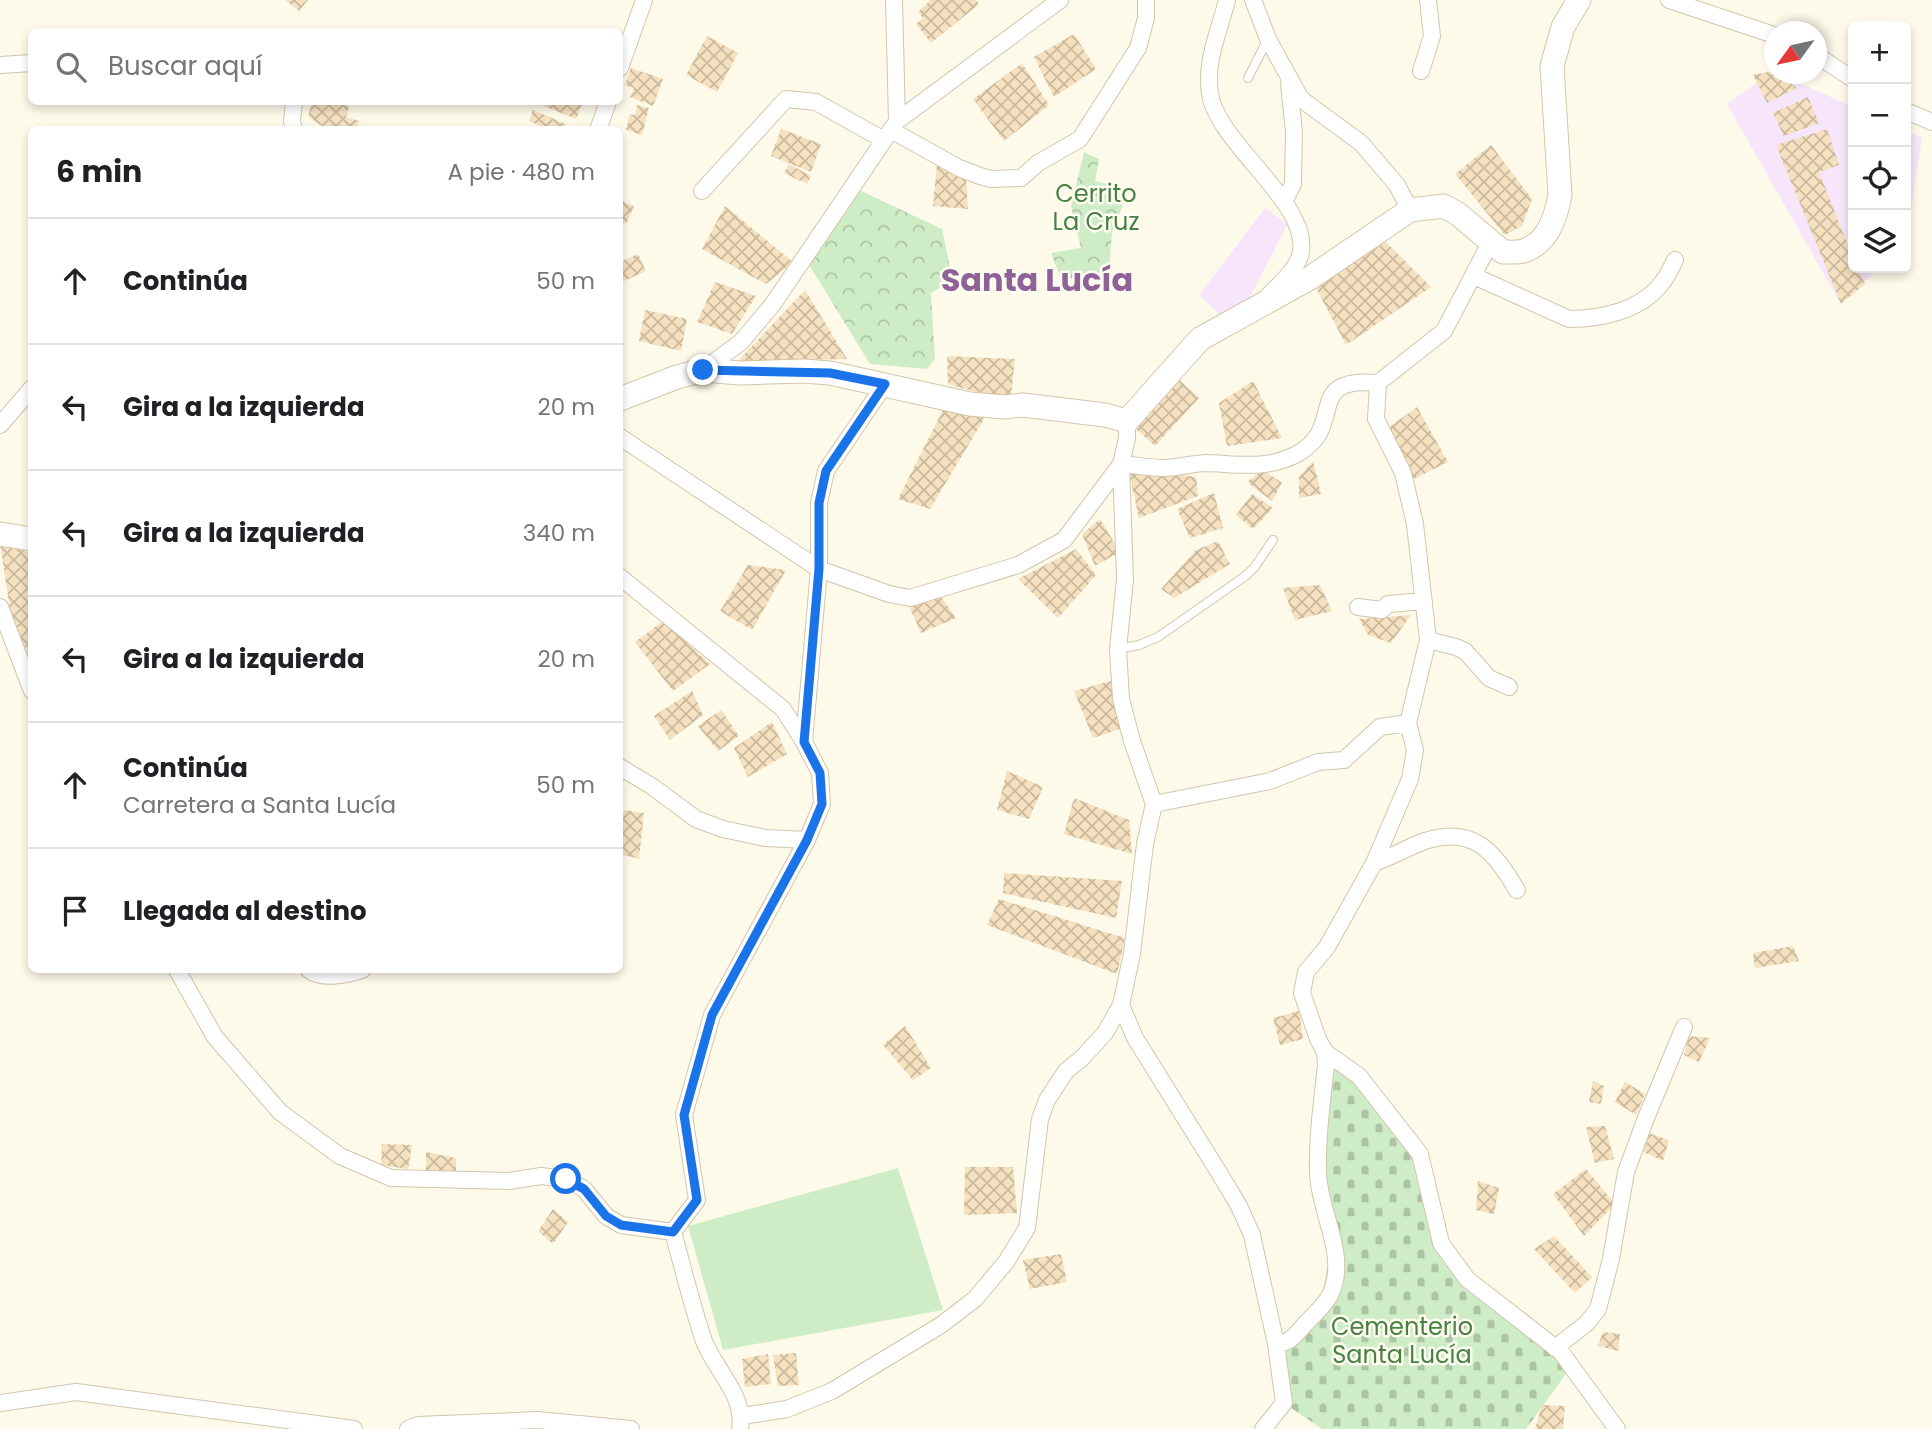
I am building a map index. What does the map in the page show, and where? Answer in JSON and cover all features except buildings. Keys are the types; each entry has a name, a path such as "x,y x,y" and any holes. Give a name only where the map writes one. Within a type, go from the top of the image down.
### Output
{"street":[{"path":"891,131 894,0"},
{"path":"703,370 741,342 773,304 891,131 1059,0"},
{"path":"702,191 786,99 816,102 891,131 959,168 980,176 991,179 1021,178 1038,163 1080,139 1138,48 1146,18 1146,0"},
{"path":"1227,0 1207,77 1212,102 1253,165 1285,200 1300,233 1301,252 1296,265 1261,304"},
{"path":"1253,0 1268,39 1301,99 1361,143 1397,185 1410,210"},
{"path":"1420,71 1432,36 1428,0"},
{"path":"673,1232 705,1344 737,1398 741,1422 787,1409 832,1391 942,1325 975,1299 1006,1262 1027,1228 1040,1119 1047,1100 1066,1071 1105,1033 1121,1005 1132,954 1145,844 1154,804 1121,699 1118,649 1125,579 1121,464 1127,438 1127,421 1200,339 1310,278 1410,210 1444,206 1458,214 1503,252 1525,251 1544,237 1556,215 1560,195 1552,66 1563,27 1579,0"},
{"path":"1669,0 1764,32"},
{"path":"623,59 642,1"},
{"path":"1827,62 1848,76"},
{"path":"0,65 28,63"},
{"path":"1285,200 1293,184 1294,132 1288,78"},
{"path":"293,126 294,105"},
{"path":"599,126 607,105"},
{"path":"1911,113 1932,122"},
{"path":"1121,464 1164,468 1205,463 1244,467 1285,460 1300,453 1319,435 1326,419 1330,397 1339,386 1355,380 1378,383 1444,331 1491,241"},
{"path":"1474,276 1569,319 1586,319 1615,313 1637,303 1661,285 1675,260"},
{"path":"623,398 703,370 830,373 970,404 1004,407 1023,405 1105,415 1127,421"},
{"path":"1276,1344 1284,1344 1292,1338 1328,1298 1334,1285 1336,1270 1331,1231 1318,1175 1325,1052 1302,993 1306,972 1327,947 1374,863 1410,779 1415,750 1408,723 1428,640 1415,524 1403,473 1376,419 1378,383"},
{"path":"804,742 819,569 819,503 826,471 885,384"},
{"path":"0,425 28,393"},
{"path":"623,439 819,569 889,594 910,598 1018,565 1064,540 1121,464"},
{"path":"0,534 28,538"},
{"path":"623,579 783,709 820,773 822,804 807,840 712,1015 684,1115 697,1200 673,1232"},
{"path":"1358,607 1382,610 1388,604 1424,601"},
{"path":"0,607 28,680"},
{"path":"1428,640 1465,652 1489,678 1509,687"},
{"path":"1154,804 1270,781 1318,762 1344,760 1380,727 1408,723"},
{"path":"623,769 696,819 714,826 765,838 807,840"},
{"path":"1374,863 1424,842 1447,837 1471,839 1489,850 1517,890"},
{"path":"179,973 215,1037 280,1112 340,1156 391,1178 509,1181 541,1176 566,1179 584,1189 606,1216 621,1225 673,1232"},
{"path":"313,973 352,973"},
{"path":"1121,1005 1135,1038 1239,1206 1252,1235 1276,1344 1284,1403 1263,1429"},
{"path":"1555,1348 1587,1323 1598,1309 1611,1259 1626,1172 1684,1027"},
{"path":"1325,1052 1359,1076 1420,1154 1441,1243 1467,1279 1555,1348 1617,1429"},
{"path":"0,1403 76,1392 354,1429"},
{"path":"408,1429 418,1425 538,1420 631,1429"}],"lane":[{"path":"1248,78 1268,39"},
{"path":"1118,649 1139,645 1158,637 1244,577 1254,568 1273,540"}],"shaded area":[{"path":"1764,77 1764,84 1802,84 1848,105 1848,273 1874,273 1841,304 1727,104"},
{"path":"1911,133 1922,138 1911,210"},
{"path":"1265,208 1287,225 1246,305 1221,316 1199,295"}],"green space":[{"name":"Cerrito La Cruz","path":"1084,152 1099,159 1095,181 1129,189 1112,233 1108,281 1061,278 1051,253 1081,248 1071,206"},
{"path":"859,190 942,229 953,281 931,293 935,359 927,369 870,364 808,263"},
{"name":"Cementerio Santa Lucía","path":"1326,1065 1358,1078 1418,1156 1441,1243 1571,1367 1526,1429 1322,1429 1284,1403 1276,1344 1320,1305 1331,1248 1316,1191"},
{"path":"898,1168 943,1310 723,1350 688,1226"}],"district":[{"name":"Santa Lucía","path":"1037,279"}],"route":[{"path":"566,1179 584,1189 606,1216 621,1225 673,1232 697,1200 684,1115 712,1015 807,840 822,804 820,773 804,742 819,569 819,503 826,471 885,384 830,373 740,373 703,370"}]}
